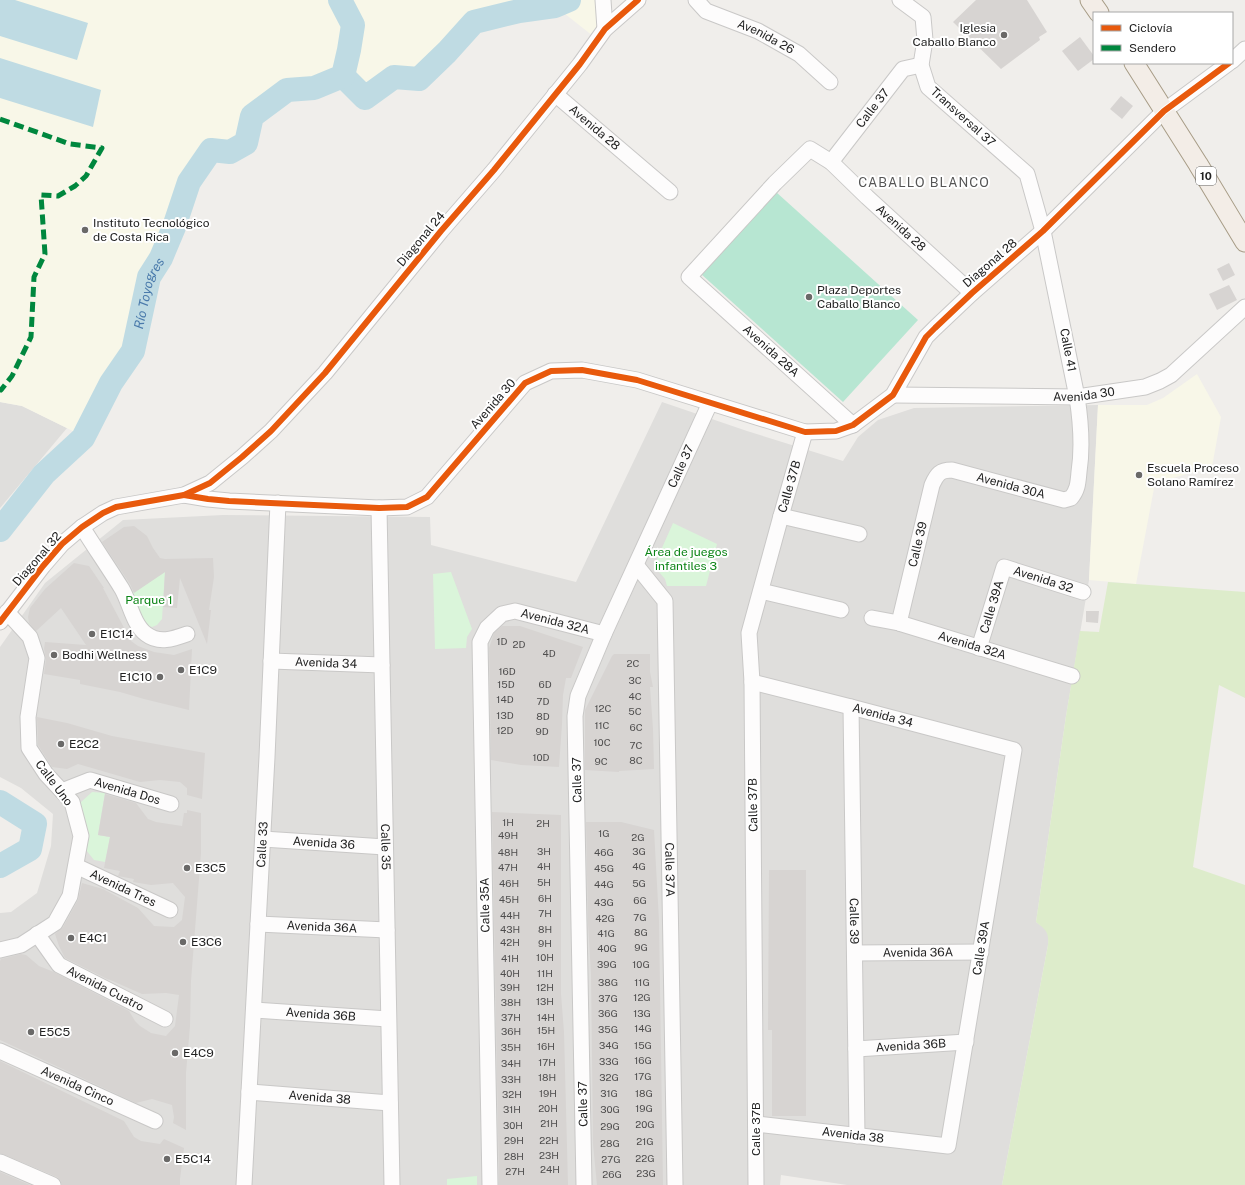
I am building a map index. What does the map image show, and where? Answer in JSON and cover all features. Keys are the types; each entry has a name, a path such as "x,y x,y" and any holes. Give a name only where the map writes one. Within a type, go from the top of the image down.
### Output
{"main road":[{"path":"1090,0 1098,12"},
{"name":"10","path":"1135,64 1245,242"}],"street":[{"path":"603,0 605,29"},
{"name":"Diagonal 24","path":"210,483 271,431 325,373 441,231 494,170 580,64 605,29 638,0"},
{"name":"Avenida 26","path":"696,0 706,11 758,31 798,54 830,82"},
{"name":"Transversal 37","path":"900,0 922,18 925,40 921,65 928,87 1027,174 1044,231"},
{"path":"1233,60 1245,49"},
{"name":"Diagonal 28","path":"836,431 854,425 893,395 926,337 972,293 1044,231 1164,112 1228,64"},
{"name":"Calle 37","path":"831,162 903,69 921,65"},
{"name":"Avenida 28","path":"555,94 670,192"},
{"name":"Avenida 28","path":"689,277 775,183 810,148 831,162 972,293"},
{"name":"Calle 41","path":"1044,231 1081,422 1082,452 1075,494"},
{"name":"Avenida 28A","path":"689,277 854,425"},
{"name":"Avenida 30","path":"893,395 1077,397 1145,387 1171,375 1245,307"},
{"name":"Avenida 30","path":"184,494 208,499 230,501 379,508 407,507 427,496 525,384 551,371 582,370 629,379 805,432 836,431"},
{"name":"Calle 37","path":"584,1185 575,716 578,696 604,634 710,403"},
{"name":"Calle 37B","path":"756,1185 757,1124 752,682 749,633 805,432"},
{"name":"Avenida 30A","path":"944,470 952,470 1064,500 1071,498 1075,494"},
{"name":"Calle 39","path":"899,623 932,485 935,478 944,470"},
{"name":"Diagonal 32","path":"3,617 62,544 82,527 116,507 184,494 210,483"},
{"name":"Calle 33","path":"248,1185 249,1092 263,839 278,503"},
{"name":"Calle 35","path":"379,508 392,1185"},
{"path":"781,516 859,534"},
{"path":"82,527 123,590 139,626 146,634 157,640 173,640 187,634"},
{"name":"Calle 37A","path":"636,565 665,601 675,1185"},
{"name":"Avenida 32","path":"1004,567 1083,592"},
{"name":"Calle 39A","path":"979,648 1004,567"},
{"path":"761,591 841,610"},
{"name":"Avenida 32A","path":"487,628 502,614 515,611 604,634"},
{"name":"Calle Uno","path":"0,950 21,945 55,923 70,896 81,836 72,802 46,774 29,748 28,717 37,658 30,637 3,617"},
{"name":"Avenida 32A","path":"872,618 899,623 1072,676"},
{"name":"Calle 35A","path":"487,628 480,642 490,1185"},
{"name":"Avenida 34","path":"271,661 382,665"},
{"name":"Avenida 34","path":"752,682 1014,750"},
{"name":"Calle 39","path":"851,707 857,1136"},
{"name":"Calle 39A","path":"948,1146 1014,750"},
{"name":"Avenida Dos","path":"62,791 90,780 171,804"},
{"name":"Avenida 36","path":"263,839 385,847"},
{"name":"Avenida Tres","path":"76,866 170,910"},
{"name":"Avenida 36A","path":"258,924 386,930"},
{"name":"Avenida Cuatro","path":"38,934 59,965 164,1019"},
{"name":"Avenida 36A","path":"855,953 981,952"},
{"name":"Avenida 36B","path":"254,1010 388,1019"},
{"name":"Avenida 36B","path":"856,1049 966,1042"},
{"name":"Avenida Cinco","path":"0,1051 155,1121"},
{"name":"Avenida 38","path":"249,1092 390,1103"},
{"name":"Avenida 38","path":"757,1124 948,1146"},
{"path":"0,1162 52,1185"}],"shaded area":[{"name":"Instituto Tecnológico de Costa Rica","path":"0,0 597,0 601,25 593,36 555,6 519,11 474,22 447,52 419,79 394,78 365,98 343,76 289,91 251,114 245,144 230,152 212,149 189,183 149,278 133,350 111,382 85,437 22,406 0,402"},
{"name":"Escuela Proceso Solano Ramírez","path":"1197,374 1221,417 1212,467 1155,483 1136,584 1089,580 1098,405 1147,405 1163,398"},
{"path":"0,402 22,406 67,428 0,508"},
{"path":"662,402 747,431 843,461 858,437 878,420 914,408 1098,405 1089,580 1066,716 1036,922 1046,929 1049,937 1002,1185 847,1185 781,1175 780,1185 0,1185 0,913 11,912 37,893 51,846 53,814 21,788 0,777 0,647 45,583 123,520 223,515 430,517 431,545 576,582"}],"green space":[{"name":"Plaza Deportes Caballo Blanco","path":"776,192 918,320 843,402 701,274"},
{"name":"Área de juegos infantiles 3","path":"673,523 717,544 706,586 667,586 665,579 654,566"},
{"name":"Parque 1","path":"165,572 162,619 157,625 152,627 144,624 131,594"},
{"path":"451,572 472,629 467,637 466,648 435,649 433,574"},
{"path":"1108,582 1245,592 1245,698 1219,685 1193,867 1245,885 1245,1185 1002,1185 1048,945 1048,937 1046,932 1036,922 1080,631 1099,632"},
{"path":"92,792 105,793 98,835 110,837 105,862 94,860 86,850 80,815 81,802"},
{"path":"477,1176 477,1185 447,1185 447,1179"}],"water":[{"path":"0,0 15,0 88,23 77,60 0,36"},
{"path":"0,58 101,90 93,127 0,98"}],"building":[{"name":"Iglesia Caballo Blanco","path":"976,0 1027,0 1047,32 1039,37 1040,40 1001,69 953,22"},
{"path":"1080,37 1093,55 1093,60 1078,71 1062,51"},
{"path":"1121,96 1133,106 1122,119 1110,109"},
{"path":"1229,263 1235,275 1223,281 1217,269"},
{"path":"1229,285 1237,300 1217,310 1209,294"},
{"path":"134,526 147,536 160,558 213,558 214,577 209,610 211,610 207,644 180,578 177,608 163,607 165,572 134,593 130,584 102,542 124,527"},
{"path":"74,563 89,566 104,588 131,641 138,646 154,652 174,655 192,649 189,710 120,692 80,684 80,680 44,674 46,659 44,649 45,642 86,645 61,608 36,631 29,623 28,617 30,608 45,589"},
{"path":"1086,611 1099,611 1098,623 1086,622"},
{"path":"502,626 520,626 583,647 571,678 566,678 563,695 559,767 521,765 491,760 489,648 494,633"},
{"path":"614,654 650,654 650,672 653,687 650,687 654,769 619,772 585,770 585,710"},
{"path":"37,717 67,723 112,736 205,753 202,799 187,795 187,788 180,782 160,780 140,782 78,764 67,769 52,767 38,745"},
{"path":"105,794 136,803 148,819 156,822 182,826 184,813 187,813 187,810 201,813 201,853 191,981 190,1026 186,1073 186,1130 173,1123 174,1117 172,1105 152,1099 136,1103 0,1040 0,961 1,959 21,954 26,955 39,966 54,972 129,1011 140,1026 151,1033 166,1036 175,1026 179,995 166,993 142,994 108,979 109,980 65,958 55,934 63,927 78,900 82,883 103,889 138,908 154,926 174,927 182,920 185,897 173,883 151,885 133,882 134,879 118,876 120,871 104,868 110,837 98,835"},
{"path":"492,812 561,815 561,994 564,1032 568,1185 499,1185"},
{"path":"586,822 621,822 654,830 659,921 663,1185 597,1185 593,1144 591,974 588,923"},
{"path":"769,870 806,870 806,1116 772,1116 772,1030 768,1030"},
{"path":"0,1061 124,1121 134,1137 141,1141 160,1144 164,1139 184,1148 180,1185 62,1185 57,1177 0,1153"},
{"path":"0,1172 30,1185 0,1185"}],"waterway":[{"name":"Río Toyogres","path":"0,530 44,474 83,438 111,383 133,351 149,277 161,258 174,227 189,182 211,150 230,152 246,143 252,116 287,90 314,88 343,76 353,25 340,0"},
{"path":"343,76 365,98 394,77 419,79 447,52 474,22 519,11 555,6 569,0"},
{"name":"Río Toyogres","path":"0,802 35,824 30,849 0,866"}],"marked path":[{"path":"0,119 70,144 102,148 86,176 75,186 58,196 41,195 45,254 34,277 31,337 12,376 1,390 0,389"}],"cycle path":[{"path":"0,622 43,566 62,544 82,527 103,513 116,507 184,495 210,483 271,431 325,373 441,231 494,170 580,64 605,29 638,0"},
{"path":"184,495 229,501 379,508 407,507 427,497 525,383 551,371 582,370 637,380 805,432 836,431 853,425 893,395 926,337 935,328 972,293 1043,231 1164,111 1228,64"}],"place":[{"name":"Iglesia Caballo Blanco","path":"1004,35"},
{"name":"Instituto Tecnológico de Costa Rica","path":"85,230"},
{"name":"Plaza Deportes Caballo Blanco","path":"809,297"},
{"name":"Escuela Proceso Solano Ramírez","path":"1139,475"},
{"name":"E1C14","path":"92,634"},
{"name":"Bodhi Wellness","path":"54,655"},
{"name":"E1C9","path":"181,670"},
{"name":"E1C10","path":"160,677"},
{"name":"E2C2","path":"61,744"},
{"name":"E3C5","path":"187,868"},
{"name":"E4C1","path":"71,938"},
{"name":"E3C6","path":"183,942"},
{"name":"E5C5","path":"31,1032"},
{"name":"E4C9","path":"175,1053"},
{"name":"E5C14","path":"167,1159"}],"district":[{"name":"CABALLO BLANCO","path":"924,182"}]}
